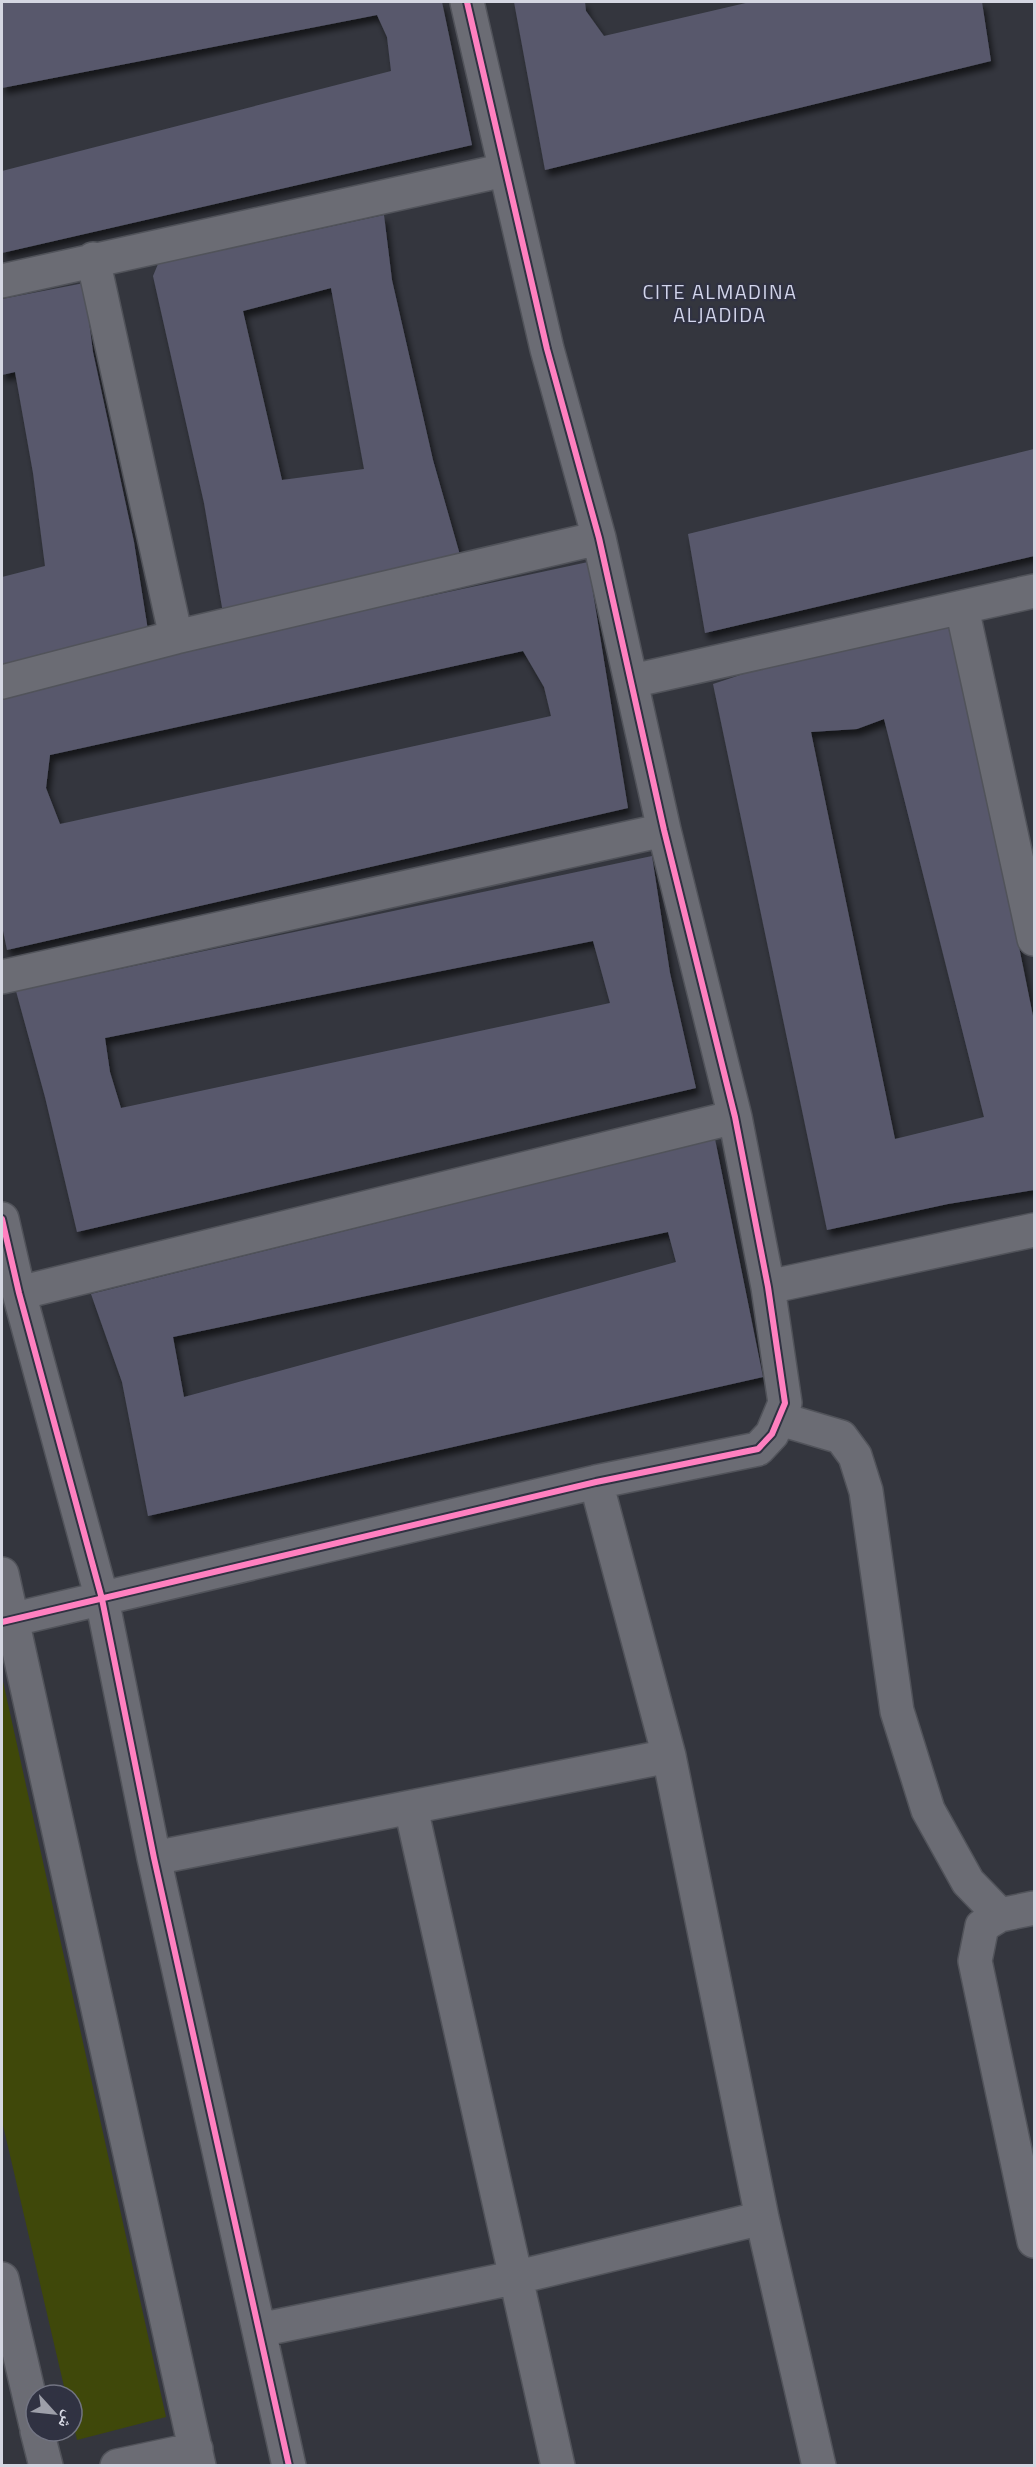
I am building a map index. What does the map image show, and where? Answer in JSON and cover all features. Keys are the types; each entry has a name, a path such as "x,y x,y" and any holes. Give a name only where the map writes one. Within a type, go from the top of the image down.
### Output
{"street":[{"path":"7,1621 596,1482 758,1449 780,1419 785,1403 768,1287 735,1117 664,830 599,538 547,349 467,2"},
{"path":"2,281 505,170"},
{"path":"93,260 176,637"},
{"path":"2,682 176,637 599,538"},
{"path":"632,681 1035,591"},
{"path":"962,608 1035,939"},
{"path":"2,978 664,830"},
{"path":"19,1293 735,1117"},
{"path":"2,1219 19,1293 102,1599 154,1858 289,2466"},
{"path":"768,1287 1035,1230"},
{"path":"780,1419 841,1437 855,1456 867,1491 897,1711 928,1810 968,1882 1000,1915"},
{"path":"596,1482 669,1756 762,2218 819,2466"},
{"path":"2,1574 7,1621 197,2457 117,2466"},
{"path":"154,1858 669,1756"},
{"path":"411,1808 518,2277 558,2466"},
{"path":"1035,1908 1000,1915 982,1926 975,1961 1035,2241"},
{"path":"259,2330 518,2277 762,2218"},
{"path":"2,2279 26,2383"},
{"path":"41,2443 46,2466"}],"green space":[{"path":"2,1677 166,2417 84,2438 84,2383 63,2383 2,2121"}],"building":[{"path":"2,2 442,2 472,145 2,253 2,171 391,71 387,37 377,15 2,88"},
{"path":"514,2 585,2 586,11 604,36 750,2 982,2 991,61 545,170"},
{"path":"384,215 392,280 433,460 460,555 223,613 204,503 153,276 158,264","holes":["331,288 364,469 282,480 243,311"]},
{"path":"84,283 93,352 134,542 150,643 2,679 2,577 45,566 33,473 15,372 2,375 2,299"},
{"path":"1034,449 1034,556 705,633 688,534"},
{"path":"588,562 628,808 7,950 2,926 2,688","holes":["523,651 544,687 551,716 60,824 46,788 50,755"]},
{"path":"953,620 1034,1021 1034,1190 948,1204 827,1230 713,684 833,644","holes":["884,719 984,1117 895,1139 811,732 857,729"]},
{"path":"652,856 670,973 696,1088 77,1232 45,1097 16,991","holes":["593,941 610,1003 121,1108 110,1072 105,1038"]},
{"path":"715,1139 763,1377 148,1516 122,1382 91,1294","holes":["668,1232 676,1262 184,1397 173,1337"]}],"cycle path":[{"path":"2,1622 596,1482 758,1449 772,1434 785,1403 768,1287 735,1117 664,830 599,538 547,349 467,2"},
{"path":"2,1219 19,1293 102,1599 154,1858 289,2466"}],"district":[{"name":"CITE ALMADINA ALJADIDA","path":"720,304"}]}
